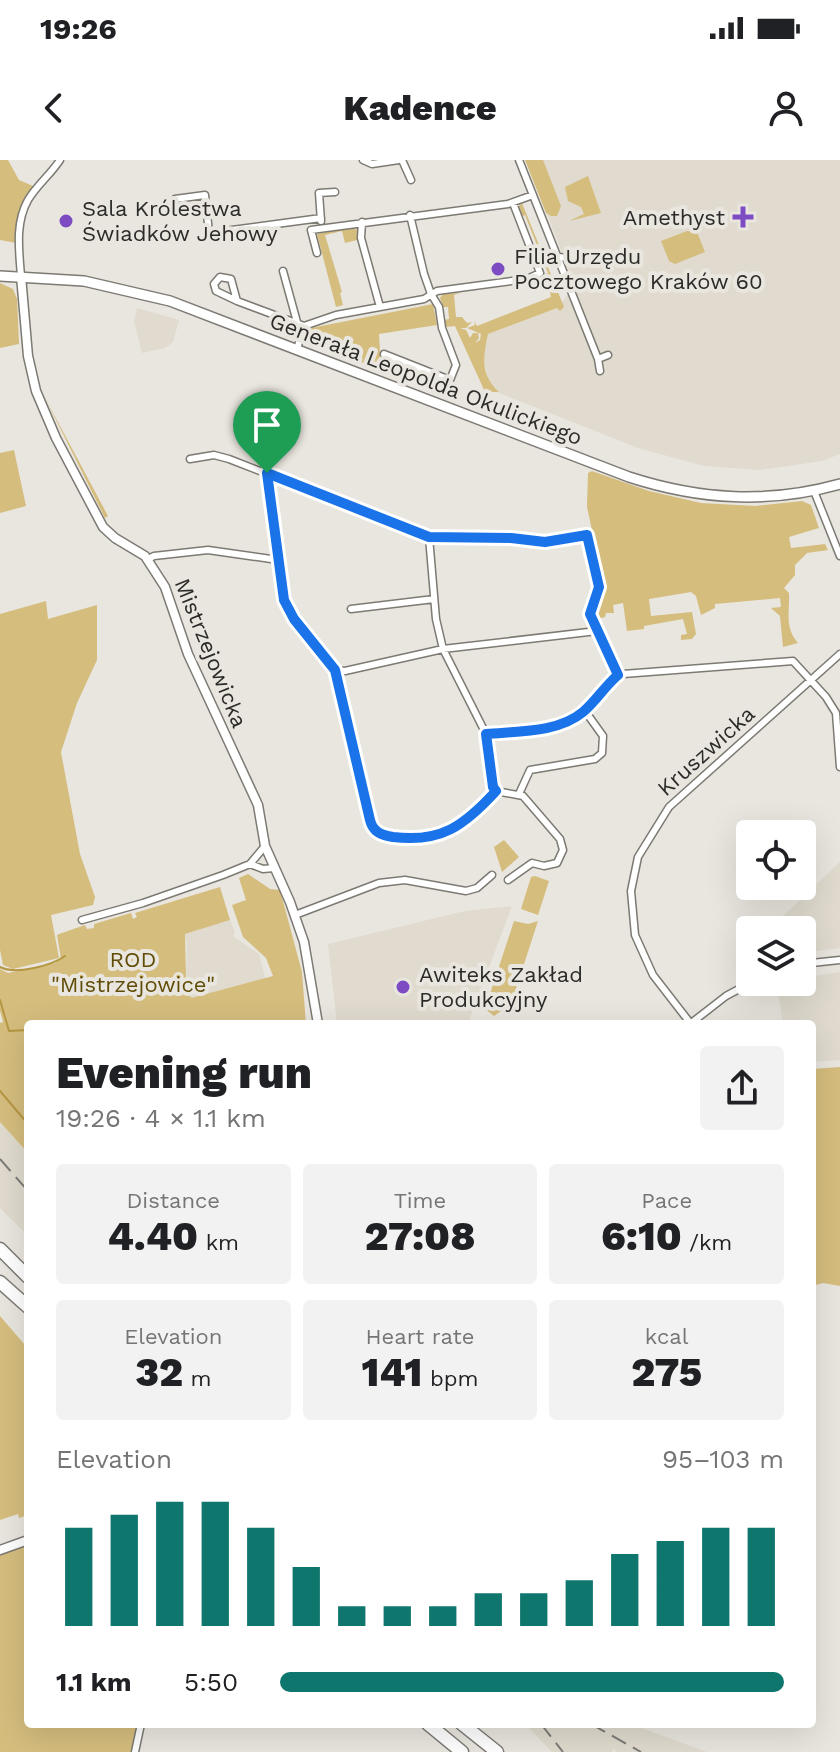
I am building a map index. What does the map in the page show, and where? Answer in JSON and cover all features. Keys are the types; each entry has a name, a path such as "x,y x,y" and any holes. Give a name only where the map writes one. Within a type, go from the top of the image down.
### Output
{"highway":[{"path":"0,1249 24,1273"},
{"path":"0,1282 24,1303"},
{"path":"433,1728 462,1752"},
{"path":"467,1728 497,1752"}],"main road":[{"name":"Generała Leopolda Okulickiego","path":"0,276 84,281 142,293 201,312 654,485 698,495 738,498 777,497 840,484"}],"street":[{"path":"21,276 19,234 24,210 31,196 60,160"},
{"path":"363,160 372,164 401,160 411,180"},
{"path":"519,160 598,359 600,371"},
{"path":"322,228 319,193 335,192"},
{"path":"176,207 175,199 205,195 209,233 321,218"},
{"path":"317,253 311,230 513,203 533,195"},
{"path":"237,301 300,324 424,299 437,291 516,282 540,273 513,203"},
{"path":"384,354 450,380 456,361 442,329 439,307 431,294 410,215"},
{"path":"362,222 361,238 380,307"},
{"path":"557,257 578,259"},
{"path":"283,271 300,324 297,349"},
{"name":"Mistrzejowicka","path":"21,276 30,368 44,411 103,527 148,559 165,587 188,654 252,790 265,846 295,915 308,962 317,1020"},
{"path":"598,359 608,355"},
{"path":"190,459 214,455 429,537 511,538 545,542 587,535 599,587 590,614 618,675"},
{"path":"267,473 287,607 335,670 372,827 379,834 409,839 432,838 468,817 496,791"},
{"path":"814,491 840,556"},
{"path":"429,537 434,599 443,649 486,734 496,791"},
{"path":"148,559 208,550 278,560"},
{"path":"351,609 434,599"},
{"path":"335,670 345,671 443,649 597,631"},
{"name":"Kruszwicka","path":"687,1020 653,975 635,935 631,891 638,857 669,807 840,654"},
{"path":"486,734 549,727 569,720 585,711 618,675 795,662 836,713 840,767"},
{"path":"519,794 530,770 595,759 602,753 603,736 585,711"},
{"path":"496,791 519,794 527,799 560,839 563,850 557,863 544,866 532,863 508,880"},
{"path":"82,920 143,903 250,864 265,846"},
{"path":"250,864 263,869 274,868"},
{"path":"295,915 379,883 405,880 466,891 477,888 492,875"},
{"path":"816,963 840,960"},
{"path":"695,1020 736,991"},
{"path":"0,1550 24,1541"},
{"path":"135,1752 140,1728"}],"shaded area":[{"path":"526,160 840,160 840,454 822,461 760,470 704,466 638,448 499,393 489,383 483,358 488,334 557,308 575,286"},
{"path":"137,308 179,320 173,342 165,348 142,353 134,322"},
{"path":"840,862 840,948 816,951 816,916 783,916 800,900 816,900 816,885"},
{"path":"512,906 469,1020 337,1020 328,944 465,911"},
{"path":"230,920 235,932 233,936 259,954 265,978 191,998 186,978 185,934"},
{"path":"840,972 840,1060 816,1062 816,1020 782,1020 779,996 816,996 816,976"},
{"path":"0,1122 24,1149 24,1232 0,1208"},
{"path":"529,1728 642,1728 707,1752 617,1752 612,1748 613,1752 552,1752"}],"green space":[{"path":"0,160 8,160 19,180 33,186 21,213 16,243 0,240"},
{"path":"525,160 543,160 561,206 557,216 546,213"},
{"path":"588,176 601,213 569,221 584,214 581,207 568,201 565,187"},
{"path":"522,203 564,307 560,311 557,308 488,334 484,365 489,379 499,392 485,392 455,326 445,327 444,320 449,319 448,307 443,307 440,298 443,294 460,293 454,295 456,317 462,317 467,323 472,322 466,328 460,328 466,330 470,338 473,333 478,333 475,343 480,340 481,334 467,328 475,325 474,321 477,326 551,297 550,292 556,291 550,276 543,276 548,273 525,215 519,217 518,207"},
{"path":"352,227 357,230 357,240 345,243 342,231 325,235 342,292 343,305 336,307 317,234"},
{"path":"687,231 697,232 705,252 675,264 669,261 661,241"},
{"path":"0,283 13,289 17,299 19,344 0,348"},
{"path":"433,304 437,325 379,334 381,369 314,346 306,329"},
{"path":"44,396 108,516 105,518"},
{"path":"14,450 26,506 0,513 0,453"},
{"path":"592,471 649,491 701,503 755,506 802,501 811,505 819,528 789,537 791,548 825,544 828,550 807,553 795,565 795,575 784,588 789,593 789,625 798,643 783,647 780,616 771,608 781,607 780,598 715,604 715,608 701,615 696,596 691,592 649,599 651,616 692,612 696,634 692,639 681,640 681,635 687,634 683,619 627,631 623,603 613,605 614,613 606,613 605,617 598,619 597,608 605,590 587,507 588,473"},
{"path":"46,601 48,619 97,605 97,660 77,703 61,752 80,854 95,897 93,905 51,915 59,958 13,969 3,965 0,950 0,614"},
{"path":"504,840 519,857 502,872 494,847"},
{"name":"ROD \"Mistrzejowice\"","path":"248,874 270,889 280,890 302,972 306,1020 24,1020 24,1149 0,1122 0,1023 3,1022 0,969 8,973 55,963 61,959 59,934 85,925 87,929 94,928 94,924 131,913 133,919 137,917 135,913 220,887 230,920 185,934 186,978 191,998 273,976 266,958 243,937 232,905 246,900 239,878"},
{"path":"531,877 549,881 538,915 521,909"},
{"path":"514,921 528,924 538,921 511,1004 494,1016 485,1009"},
{"path":"840,1067 840,1286 816,1285 816,1069"},
{"path":"0,1316 24,1344 24,1516 19,1518 18,1514 0,1520"},
{"path":"24,1546 24,1728 137,1728 132,1752 0,1752 0,1554"}],"waterway":[{"path":"0,967 15,970 33,968 65,956"},
{"path":"0,1000 9,1031 24,1030"},
{"path":"0,1091 24,1119"}],"railway":[{"path":"0,1159 24,1186"},
{"path":"544,1728 563,1752"},
{"path":"598,1728 641,1752"}],"place":[{"name":"Amethyst","path":"743,217"},
{"name":"Sala Królestwa Świadków Jehowy","path":"66,221"},
{"name":"Filia Urzędu Pocztowego Kraków 60","path":"498,269"},
{"name":"Awiteks Zakład Produkcyjny","path":"403,987"}],"route":[{"path":"267,473 429,537 511,538 545,542 587,535 599,587 591,619 618,675 585,711 569,720 549,727 486,734 496,791 453,828 422,840 379,834 370,820 335,670 294,619 284,600 267,473"}]}
